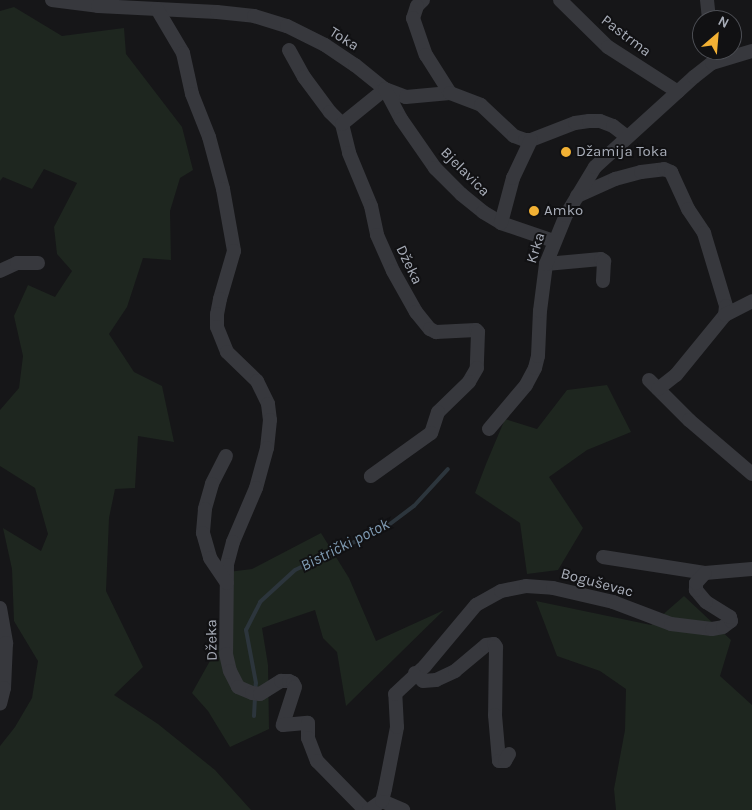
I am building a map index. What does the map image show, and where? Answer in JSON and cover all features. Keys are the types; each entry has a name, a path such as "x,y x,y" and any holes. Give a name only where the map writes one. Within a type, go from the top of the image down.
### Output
{"street":[{"name":"Toka","path":"52,0 98,6 157,9 218,6 254,16 287,26 325,45 355,65 385,89 406,97 450,93 481,105 514,136 530,140"},
{"path":"423,0 417,6 413,18 426,55 450,93"},
{"name":"Pastrma","path":"560,0 608,47 678,92"},
{"name":"Džeka","path":"157,9 183,54 192,94 210,137 223,189 234,251 216,314 217,327 227,352 248,370 263,390 268,404 270,420 267,448 256,488 233,542 227,565 226,654 230,671 238,687 256,693 281,681 293,683 295,687 284,725 308,722 308,738 317,761 365,810"},
{"name":"Džeka","path":"290,50 330,112 342,124 352,159 371,206 377,235 393,271 416,312 430,329 436,332 476,330 478,332 477,368 470,382 438,412 431,433 371,476"},
{"name":"Krka","path":"489,429 526,385 535,368 538,356 540,311 546,264 554,241 576,196 596,167 678,92 709,60"},
{"path":"342,124 385,89"},
{"name":"Bjelavica","path":"385,89 401,119 435,168 468,200 501,223 554,241"},
{"path":"501,223 513,178 530,140 575,123 589,121 600,121 613,126 627,137"},
{"path":"576,196 615,179 664,169 671,172 688,209 704,232 726,306 725,315"},
{"path":"546,264 601,259 604,262 603,280"},
{"path":"0,271 17,263 38,262"},
{"path":"749,469 689,420 654,385 676,375 725,315 752,301"},
{"path":"226,456 212,484 205,510 203,533 210,558 228,583"},
{"path":"602,557 705,573 752,569"},
{"name":"Boguševac","path":"382,801 397,727 395,694 415,673 425,666 476,606 501,591 526,586 553,588 583,594 671,624 698,628 723,627 731,621 730,617 706,602 696,590 696,583 705,573"},
{"path":"0,608 6,643 4,688 0,704"},
{"path":"415,673 423,681 436,680 455,671 486,645 494,644 496,647 494,715 499,761 506,761 509,754"},
{"path":"369,810 382,801 403,810"}],"shaded area":[{"path":"14,7 62,36 124,28 126,54 182,127 193,170 180,178 170,211 171,260 143,258 127,307 109,334 134,372 162,386 174,442 138,436 135,488 115,489 109,518 106,591 143,667 114,695 158,724 215,770 251,810 0,810 0,746 15,727 32,698 38,661 14,621 12,569 3,528 41,551 48,534 35,488 0,466 0,410 19,388 23,356 14,316 28,285 55,297 72,271 57,254 54,227 77,183 44,169 32,189 3,177 0,181 0,11"},
{"path":"607,385 631,432 587,450 549,477 583,528 558,570 527,574 520,523 475,493 505,419 537,429 567,390"},
{"path":"321,533 349,578 376,641 444,610 346,706 337,652 323,638 315,610 262,628 268,665 269,729 230,747 208,711 192,693 230,625 220,573 252,569"},
{"path":"684,596 731,640 720,676 752,705 752,810 616,810 614,789 625,730 626,689 600,671 557,656 536,601 651,625"}],"waterway":[{"name":"Bistrički potok","path":"254,716 256,683 246,630 260,602 295,570 386,527 414,506 448,469"}],"place":[{"name":"Džamija Toka","path":"566,152"},
{"name":"Amko","path":"534,211"}]}
